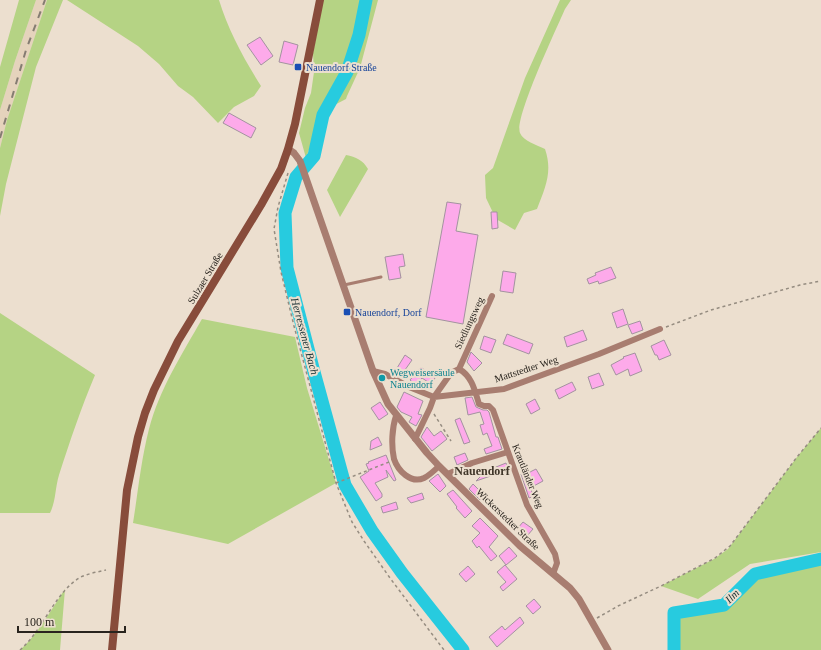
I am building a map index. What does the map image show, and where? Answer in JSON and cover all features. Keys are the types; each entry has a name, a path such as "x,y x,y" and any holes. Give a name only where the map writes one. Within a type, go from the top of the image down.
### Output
{"main road":[{"name":"Sulzaer Straße","path":"112,650 129,479 138,437 154,390 178,341 281,169 288,149 320,0"}],"street":[{"name":"Wickerstedter Straße","path":"288,149 294,153 300,161 373,371 382,393 396,416 439,466 520,546 570,588 579,599 608,650"},
{"name":"Siedlungsweg","path":"415,438 434,397 451,373 459,369 492,296"},
{"name":"Mattstedter Weg","path":"373,371 385,374 409,387 434,397 504,389 599,354 660,329"},
{"path":"459,369 465,372 472,382 476,392"},
{"name":"Krautländer Weg","path":"476,392 479,404 489,406 493,410 527,506 555,554 557,563 553,574"},
{"path":"396,416 393,426 394,460 403,473 409,478 418,480 429,475 439,466"},
{"path":"448,474 508,452"}],"lane":[{"path":"343,285 381,277"}],"path":[{"path":"288,173 278,207 274,230 281,272 294,326 336,483 352,522 364,541 444,650"},
{"path":"660,329 729,305 800,284 821,281"},
{"path":"430,408 452,440"},
{"path":"592,622 618,606 678,578 715,558 730,546 796,457 821,428"},
{"path":"336,483 394,460"},
{"path":"20,650 46,619 65,589 80,577 106,570"}],"shaded area":[{"path":"36,0 47,0 7,120 0,148 0,110"}],"green space":[{"path":"19,0 36,0 0,110 0,67"},
{"path":"47,0 63,0 36,67 6,184 0,216 0,148 7,120"},
{"path":"67,0 219,0 237,44 261,86 254,96 234,107 218,123 193,97 178,86 159,64 138,46"},
{"path":"323,0 378,0 360,68 346,99 323,111 306,158 299,133 305,108 311,93 314,72 313,53"},
{"path":"560,0 571,0 565,9 537,72 523,110 520,124 520,133 524,138 545,149 548,165 547,180 537,209 524,213 515,230 496,219 486,198 485,175 493,168 525,78"},
{"path":"346,155 359,159 368,169 340,217 327,190"},
{"path":"0,313 95,375 80,412 63,462 50,513 0,513"},
{"path":"202,319 295,337 307,388 336,483 228,544 133,523 144,452 153,415 172,372"},
{"path":"821,428 821,552 750,564 698,599 661,586 714,559 728,549 797,457"},
{"path":"821,559 821,650 674,650 674,613 724,605 755,574"},
{"path":"65,589 60,650 20,650 27,644"}],"building":[{"path":"260,37 273,56 261,65 247,45"},
{"path":"284,41 298,45 293,65 279,62"},
{"path":"229,113 256,128 251,138 223,123"},
{"path":"447,202 461,204 456,231 478,235 463,324 426,317"},
{"path":"491,212 497,212 498,228 492,229"},
{"path":"403,254 405,266 399,267 401,278 389,280 385,257"},
{"path":"611,267 616,278 599,284 598,281 589,284 587,279 596,275 595,273"},
{"path":"503,271 516,273 513,293 500,291"},
{"path":"623,309 628,324 617,328 612,313"},
{"path":"640,321 643,330 632,334 628,325"},
{"path":"583,330 587,340 567,347 564,337"},
{"path":"507,334 533,344 529,354 503,344"},
{"path":"484,336 496,340 491,353 480,349"},
{"path":"664,340 671,355 659,360 651,346"},
{"path":"471,352 482,363 474,371 467,362"},
{"path":"635,353 642,371 630,376 628,369 616,375 611,365 624,358 623,357"},
{"path":"405,355 412,360 400,377 394,373"},
{"path":"420,368 435,378 431,384 422,378 416,385 410,380"},
{"path":"599,373 604,385 592,389 588,377"},
{"path":"572,382 576,390 559,399 555,390"},
{"path":"404,392 423,401 418,414 422,415 416,426 409,422 412,417 401,412 397,407"},
{"path":"472,397 476,407 489,412 496,437 498,437 502,449 486,454 484,449 492,446 487,433 483,435 480,425 484,424 480,412 468,415 465,398"},
{"path":"535,399 540,409 531,414 526,404"},
{"path":"380,402 388,414 379,420 371,408"},
{"path":"460,418 470,442 464,444 455,420"},
{"path":"427,427 434,436 441,431 447,439 432,451 421,437"},
{"path":"378,437 382,445 370,450 371,441"},
{"path":"465,453 468,460 457,465 454,457"},
{"path":"386,455 396,480 394,481 386,470 388,477 375,483 382,494 382,497 376,501 360,477 369,471 366,464 369,463 368,462"},
{"path":"506,463 508,470 476,481 486,471"},
{"path":"536,469 543,481 530,488 534,496 529,498 521,474 525,471 526,474"},
{"path":"438,474 446,486 440,492 429,481"},
{"path":"473,484 484,495 480,500 469,489"},
{"path":"453,490 472,511 465,518 447,494"},
{"path":"422,493 424,499 411,503 407,498"},
{"path":"396,502 398,509 383,513 381,507"},
{"path":"480,518 498,536 489,547 497,556 491,561 479,546 477,548 472,541 480,533 472,526"},
{"path":"523,522 533,529 527,536 517,529"},
{"path":"509,547 517,556 506,565 499,556"},
{"path":"505,565 517,579 503,591 500,587 506,582 497,572"},
{"path":"468,566 475,574 466,582 459,574"},
{"path":"534,599 541,607 533,614 526,606"},
{"path":"520,617 524,623 497,647 489,637 502,626 505,630"}],"waterway":[{"name":"Herressener Bach","path":"366,0 359,35 347,72 323,115 314,156 296,177 285,213 287,268 345,485 372,531 402,573 463,650"},
{"name":"Ilm","path":"674,650 674,613 724,605 755,574 821,559"}],"railway":[{"path":"0,138 26,50 45,0"}],"place":[{"name":"Nauendorf Straße","path":"298,67"},
{"name":"Nauendorf, Dorf","path":"347,312"},
{"name":"Wegweisersäule Nauendorf","path":"382,378"}],"district":[{"name":"Nauendorf","path":"482,471"}]}
